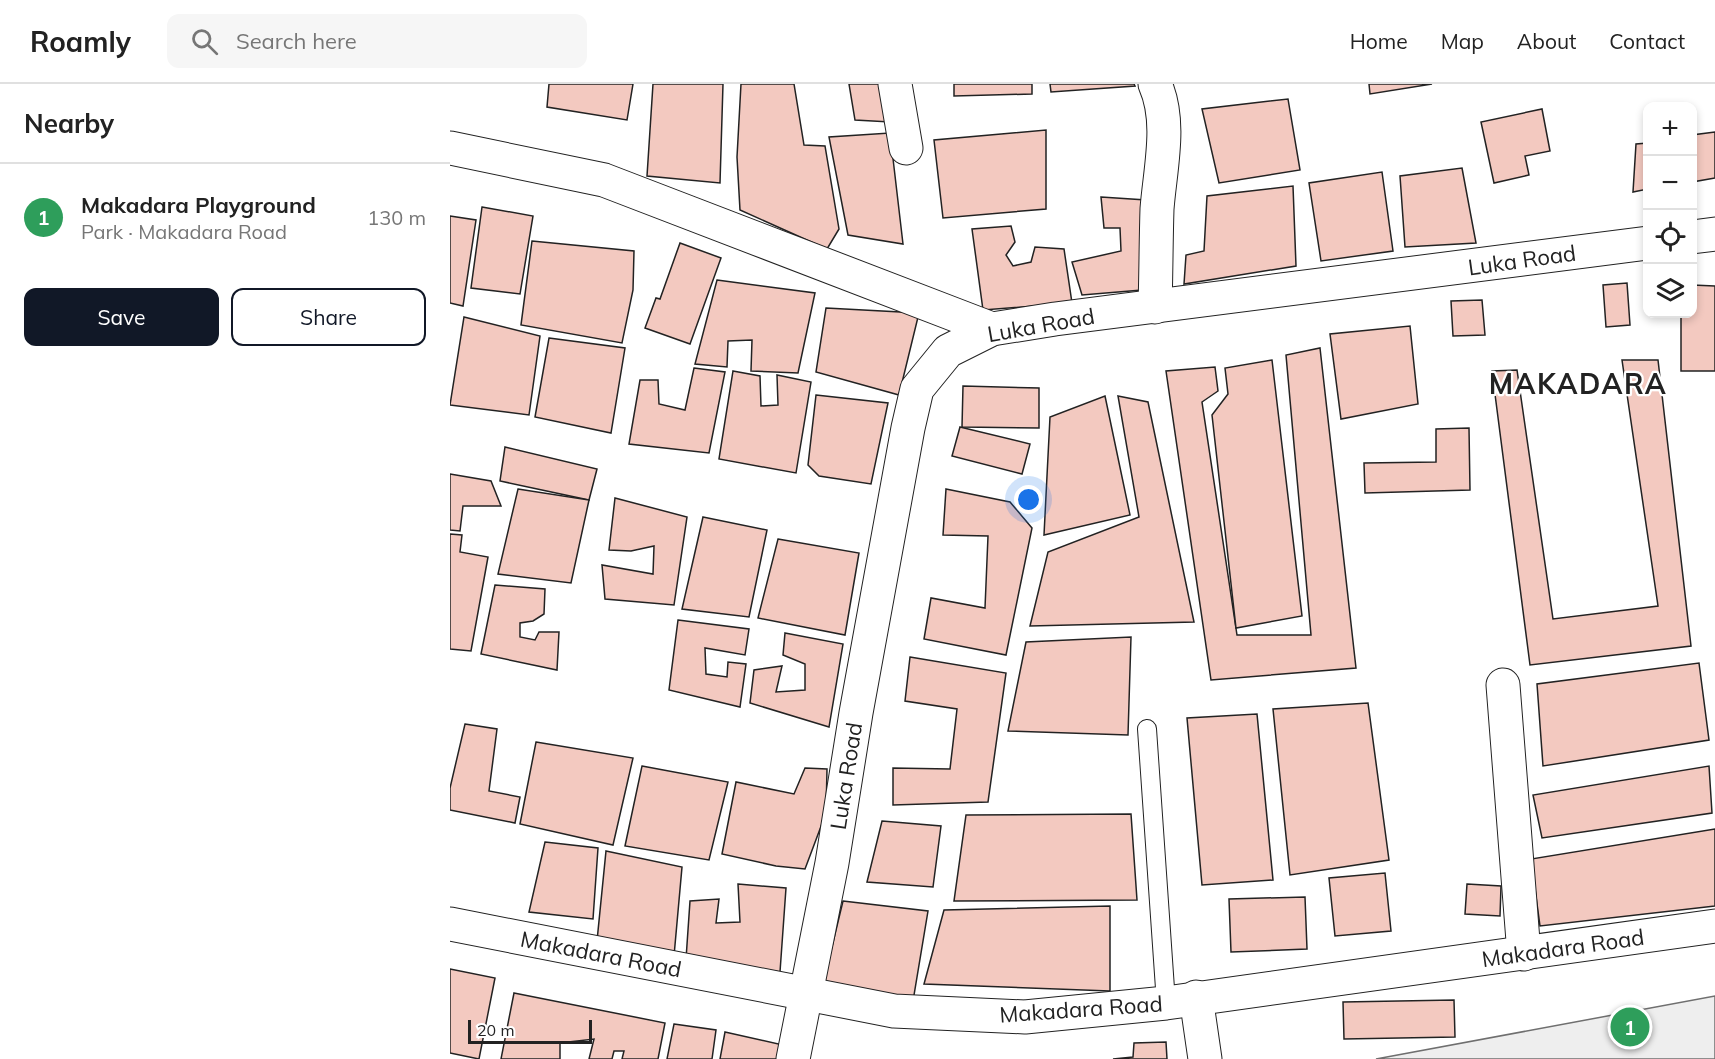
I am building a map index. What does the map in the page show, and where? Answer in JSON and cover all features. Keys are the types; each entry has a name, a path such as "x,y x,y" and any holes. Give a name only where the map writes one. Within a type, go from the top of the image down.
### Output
{"street":[{"path":"895,84 906,148"},
{"path":"1155,84 1160,96 1163,157 1157,208 1155,307"},
{"path":"450,148 604,180 992,329"},
{"path":"1697,236 1715,234"},
{"name":"Luka Road","path":"793,1059 832,863 897,480 917,389 948,351 992,329 1643,244"},
{"path":"1503,686 1524,954"},
{"name":"Makadara Road","path":"450,924 894,1011 1025,1017 1181,1000 1715,926"},
{"path":"1181,1000 1205,1059"}],"lane":[{"path":"1147,729 1181,1000"}],"shaded area":[{"path":"1715,996 1715,1059 1376,1059"}],"building":[{"path":"549,84 633,84 627,120 547,107"},
{"path":"653,84 723,84 720,183 647,176"},
{"path":"741,84 794,84 804,145 825,146 839,229 827,249 740,210 737,157"},
{"path":"849,84 883,84 890,122 855,120"},
{"path":"954,84 1032,84 1032,94 954,96"},
{"path":"1050,84 1134,84 1135,86 1051,92"},
{"path":"1369,84 1432,84 1370,94"},
{"path":"1288,99 1300,170 1219,183 1202,109"},
{"path":"1542,109 1550,151 1525,156 1529,175 1494,183 1481,122"},
{"path":"1046,130 1046,209 943,218 934,140"},
{"path":"1715,132 1715,178 1697,181 1697,134"},
{"path":"890,133 903,244 848,235 829,137"},
{"path":"1643,143 1643,190 1633,192 1636,144"},
{"path":"1462,168 1476,243 1405,247 1400,176"},
{"path":"1382,172 1393,251 1321,261 1309,183"},
{"path":"1293,186 1296,266 1184,284 1186,255 1204,251 1207,196"},
{"path":"1101,197 1146,200 1142,290 1082,295 1072,262 1121,251 1120,228 1104,228"},
{"path":"482,207 533,216 520,294 471,288"},
{"path":"450,216 476,220 463,306 450,303"},
{"path":"1011,226 1015,242 1006,255 1013,266 1031,262 1035,247 1064,249 1072,303 983,310 972,229"},
{"path":"532,241 634,251 633,290 622,343 521,325"},
{"path":"680,243 721,258 690,344 645,328 656,298 660,299"},
{"path":"717,280 815,293 798,373 751,371 752,340 728,341 727,367 695,364"},
{"path":"1627,283 1630,325 1606,327 1603,285"},
{"path":"1697,285 1715,286 1715,371 1681,371 1681,318 1697,318"},
{"path":"1482,300 1485,335 1453,336 1451,301"},
{"path":"826,308 919,313 899,395 816,372"},
{"path":"464,317 540,336 529,415 450,405"},
{"path":"1410,326 1418,404 1341,419 1330,334"},
{"path":"549,338 625,348 611,433 535,417"},
{"path":"1320,348 1356,668 1211,680 1166,371 1215,367 1218,391 1202,402 1237,635 1311,635 1286,355"},
{"path":"1272,360 1302,616 1236,628 1212,415 1228,394 1225,368"},
{"path":"1622,360 1658,360 1691,646 1530,665 1492,371 1517,370 1553,619 1658,606"},
{"path":"694,368 725,372 709,453 629,444 640,380 658,380 659,404 685,410"},
{"path":"733,371 760,376 761,406 778,405 777,375 811,382 796,473 719,459"},
{"path":"963,386 1039,388 1039,428 962,427"},
{"path":"816,395 888,403 871,484 819,476 808,465"},
{"path":"1105,396 1130,515 1044,535 1050,417"},
{"path":"1118,396 1148,402 1194,622 1030,626 1048,552 1139,517"},
{"path":"960,427 1030,444 1022,474 952,456"},
{"path":"1469,428 1470,490 1365,493 1364,463 1436,462 1436,429"},
{"path":"505,447 597,469 589,500 500,481"},
{"path":"450,474 491,481 501,506 463,506 460,531 450,530"},
{"path":"518,489 589,500 571,583 498,574"},
{"path":"946,489 1010,502 1032,528 1006,655 924,639 931,598 985,608 988,536 943,535"},
{"path":"615,498 687,517 674,605 605,599 602,565 653,574 654,546 631,551 609,550"},
{"path":"703,517 767,530 749,617 682,609"},
{"path":"450,534 462,535 460,552 488,557 471,651 450,649"},
{"path":"778,539 859,553 845,635 758,618"},
{"path":"495,585 545,589 544,614 533,621 520,623 520,637 535,640 539,632 559,632 557,670 481,654"},
{"path":"678,620 749,629 745,655 705,648 706,674 727,677 728,662 746,664 740,707 669,690"},
{"path":"785,633 843,644 829,727 750,703 754,670 782,666 776,692 805,690 805,664 783,655"},
{"path":"1131,637 1128,735 1008,731 1026,642"},
{"path":"910,657 1006,673 988,802 893,805 893,768 950,769 957,709 905,701"},
{"path":"1699,663 1709,740 1543,766 1537,684"},
{"path":"1368,703 1389,860 1290,875 1273,709"},
{"path":"1257,714 1273,880 1202,885 1187,718"},
{"path":"465,724 497,729 489,791 520,797 515,823 450,810 450,788"},
{"path":"536,742 633,758 613,845 520,824"},
{"path":"642,766 728,782 709,860 625,846"},
{"path":"1709,766 1712,813 1542,838 1533,795"},
{"path":"805,768 827,769 826,813 805,869 776,866 722,854 736,782 794,794"},
{"path":"1131,814 1137,900 954,901 966,815"},
{"path":"882,821 941,826 933,887 867,882"},
{"path":"1715,829 1715,906 1540,926 1531,859"},
{"path":"545,842 598,848 593,919 529,912"},
{"path":"606,851 682,867 674,956 597,941"},
{"path":"1385,873 1391,931 1335,936 1329,878"},
{"path":"738,884 786,888 780,972 686,959 690,901 719,899 716,923 740,922"},
{"path":"1467,884 1501,886 1500,916 1465,914"},
{"path":"1305,897 1307,949 1231,952 1229,899"},
{"path":"843,901 928,911 913,1001 823,984"},
{"path":"1110,906 1110,991 924,984 944,910"},
{"path":"450,969 495,978 479,1059 450,1053"},
{"path":"514,993 665,1023 658,1059 622,1059 624,1051 614,1051 612,1059 589,1059 594,1039 560,1043 560,1059 501,1059"},
{"path":"1454,1000 1455,1037 1344,1039 1343,1002"},
{"path":"674,1024 716,1030 712,1059 667,1059"},
{"path":"725,1032 783,1045 780,1059 720,1059"},
{"path":"1166,1042 1167,1059 1113,1059 1133,1057 1134,1043"}],"place":[{"name":"Makadara Playground","path":"1630,1027"}],"district":[{"name":"MAKADARA","path":"1578,384"}]}
